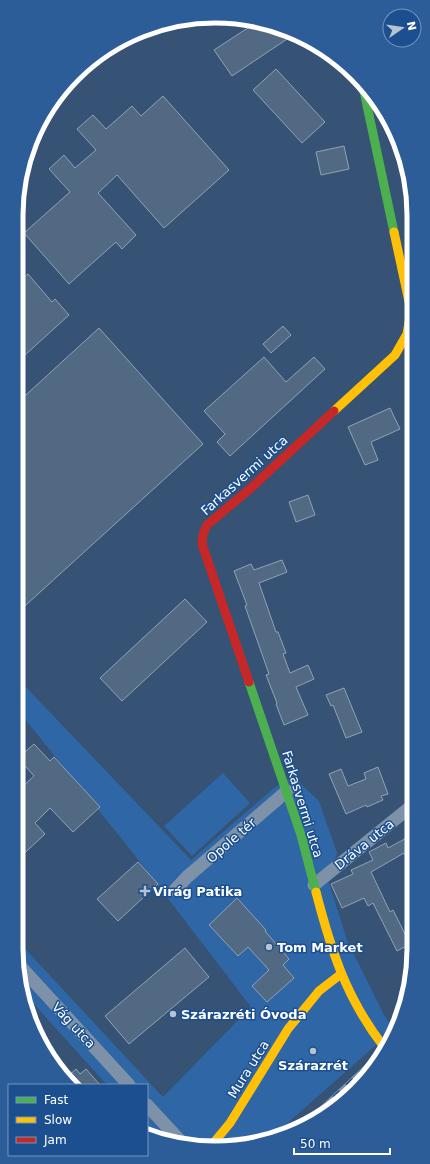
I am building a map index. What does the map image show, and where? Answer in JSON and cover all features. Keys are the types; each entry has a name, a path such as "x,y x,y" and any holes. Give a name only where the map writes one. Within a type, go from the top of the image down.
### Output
{"street":[{"name":"Farkasvermi utca","path":"365,95 407,292"},
{"name":"Farkasvermi utca","path":"382,1044 370,1029 341,974 327,936 301,835 287,791 202,544 203,533 208,525 251,488 395,355 407,342"},
{"name":"Opole tér","path":"175,890 193,872 287,791"},
{"name":"Dráva utca","path":"314,885 407,810"},
{"name":"Vág utca","path":"24,971 128,1084"},
{"name":"Mura utca","path":"215,1141 230,1123 288,1029 319,990 341,974"},
{"path":"148,1106 176,1137"}],"shaded area":[{"path":"24,685 191,860 274,788 293,776 319,801 337,853 329,883 347,940 390,1026 386,1037 280,1129 252,1137 228,1141 202,1141 178,1137 148,1129 148,1084 106,1084 30,1000 23,962 23,947 163,1097 251,1007 133,853 23,717"},
{"path":"223,773 250,803 192,856 164,826"}],"building":[{"path":"250,27 277,33 288,38 232,76 214,50"},
{"path":"276,69 325,122 302,143 253,90"},
{"path":"163,96 229,170 164,228 117,175 98,193 136,235 122,249 116,242 69,284 24,233 70,192 49,169 64,155 75,168 96,150 77,129 93,115 106,129 132,106 141,116"},
{"path":"344,146 349,169 321,175 316,152"},
{"path":"28,274 52,302 55,299 69,315 25,355 23,353 23,278"},
{"path":"283,326 291,335 271,353 263,344"},
{"path":"99,328 203,444 23,608 23,398"},
{"path":"264,357 286,382 314,357 325,369 230,456 217,442 225,434 204,411"},
{"path":"390,408 400,429 371,442 378,460 365,465 348,427"},
{"path":"308,495 315,515 296,522 289,502"},
{"path":"282,560 287,572 259,583 276,632 278,632 286,653 283,654 290,673 308,665 314,679 296,687 308,715 284,725 266,675 269,674 245,606 247,605 234,571 251,564 254,570"},
{"path":"185,599 207,622 122,701 100,678"},
{"path":"344,688 362,732 346,738 333,705 331,706 326,695"},
{"path":"34,744 50,761 54,757 100,807 73,832 50,808 35,823 45,834 23,854 23,786 34,776 23,764 23,754"},
{"path":"378,767 388,794 381,796 383,800 367,807 366,805 346,814 329,774 341,769 348,786 366,779 364,773"},
{"path":"407,838 407,859 404,853 371,872 390,912 393,910 407,938 407,946 397,951 373,903 368,906 364,898 342,908 331,884 353,874 351,870 373,860 369,852 386,843 388,848"},
{"path":"138,862 158,884 118,921 97,899"},
{"path":"237,898 266,930 265,931 289,959 283,965 294,978 267,1002 252,986 269,970 248,947 238,956 209,925"},
{"path":"185,948 209,977 129,1044 105,1016"},
{"path":"76,1069 80,1074 86,1069 99,1084 78,1084 70,1075"}],"railway":[{"path":"319,1110 367,1066"}],"traffic: fast":[{"path":"365,95 394,232"},
{"path":"249,682 301,835 316,892"}],"traffic: slow":[{"path":"394,232 407,292"},
{"path":"334,411 395,355 407,334"},
{"path":"316,892 341,973 359,1010 382,1044"},
{"path":"215,1141 230,1123 288,1029 319,991 341,974"}],"traffic: jam":[{"path":"249,682 202,544 203,534 207,525 251,488 334,411"}],"place":[{"name":"Virág Patika","path":"145,891"},
{"name":"Tom Market","path":"269,947"},
{"name":"Szárazréti Óvoda","path":"173,1014"},
{"name":"Szárazrét","path":"313,1051"}]}
